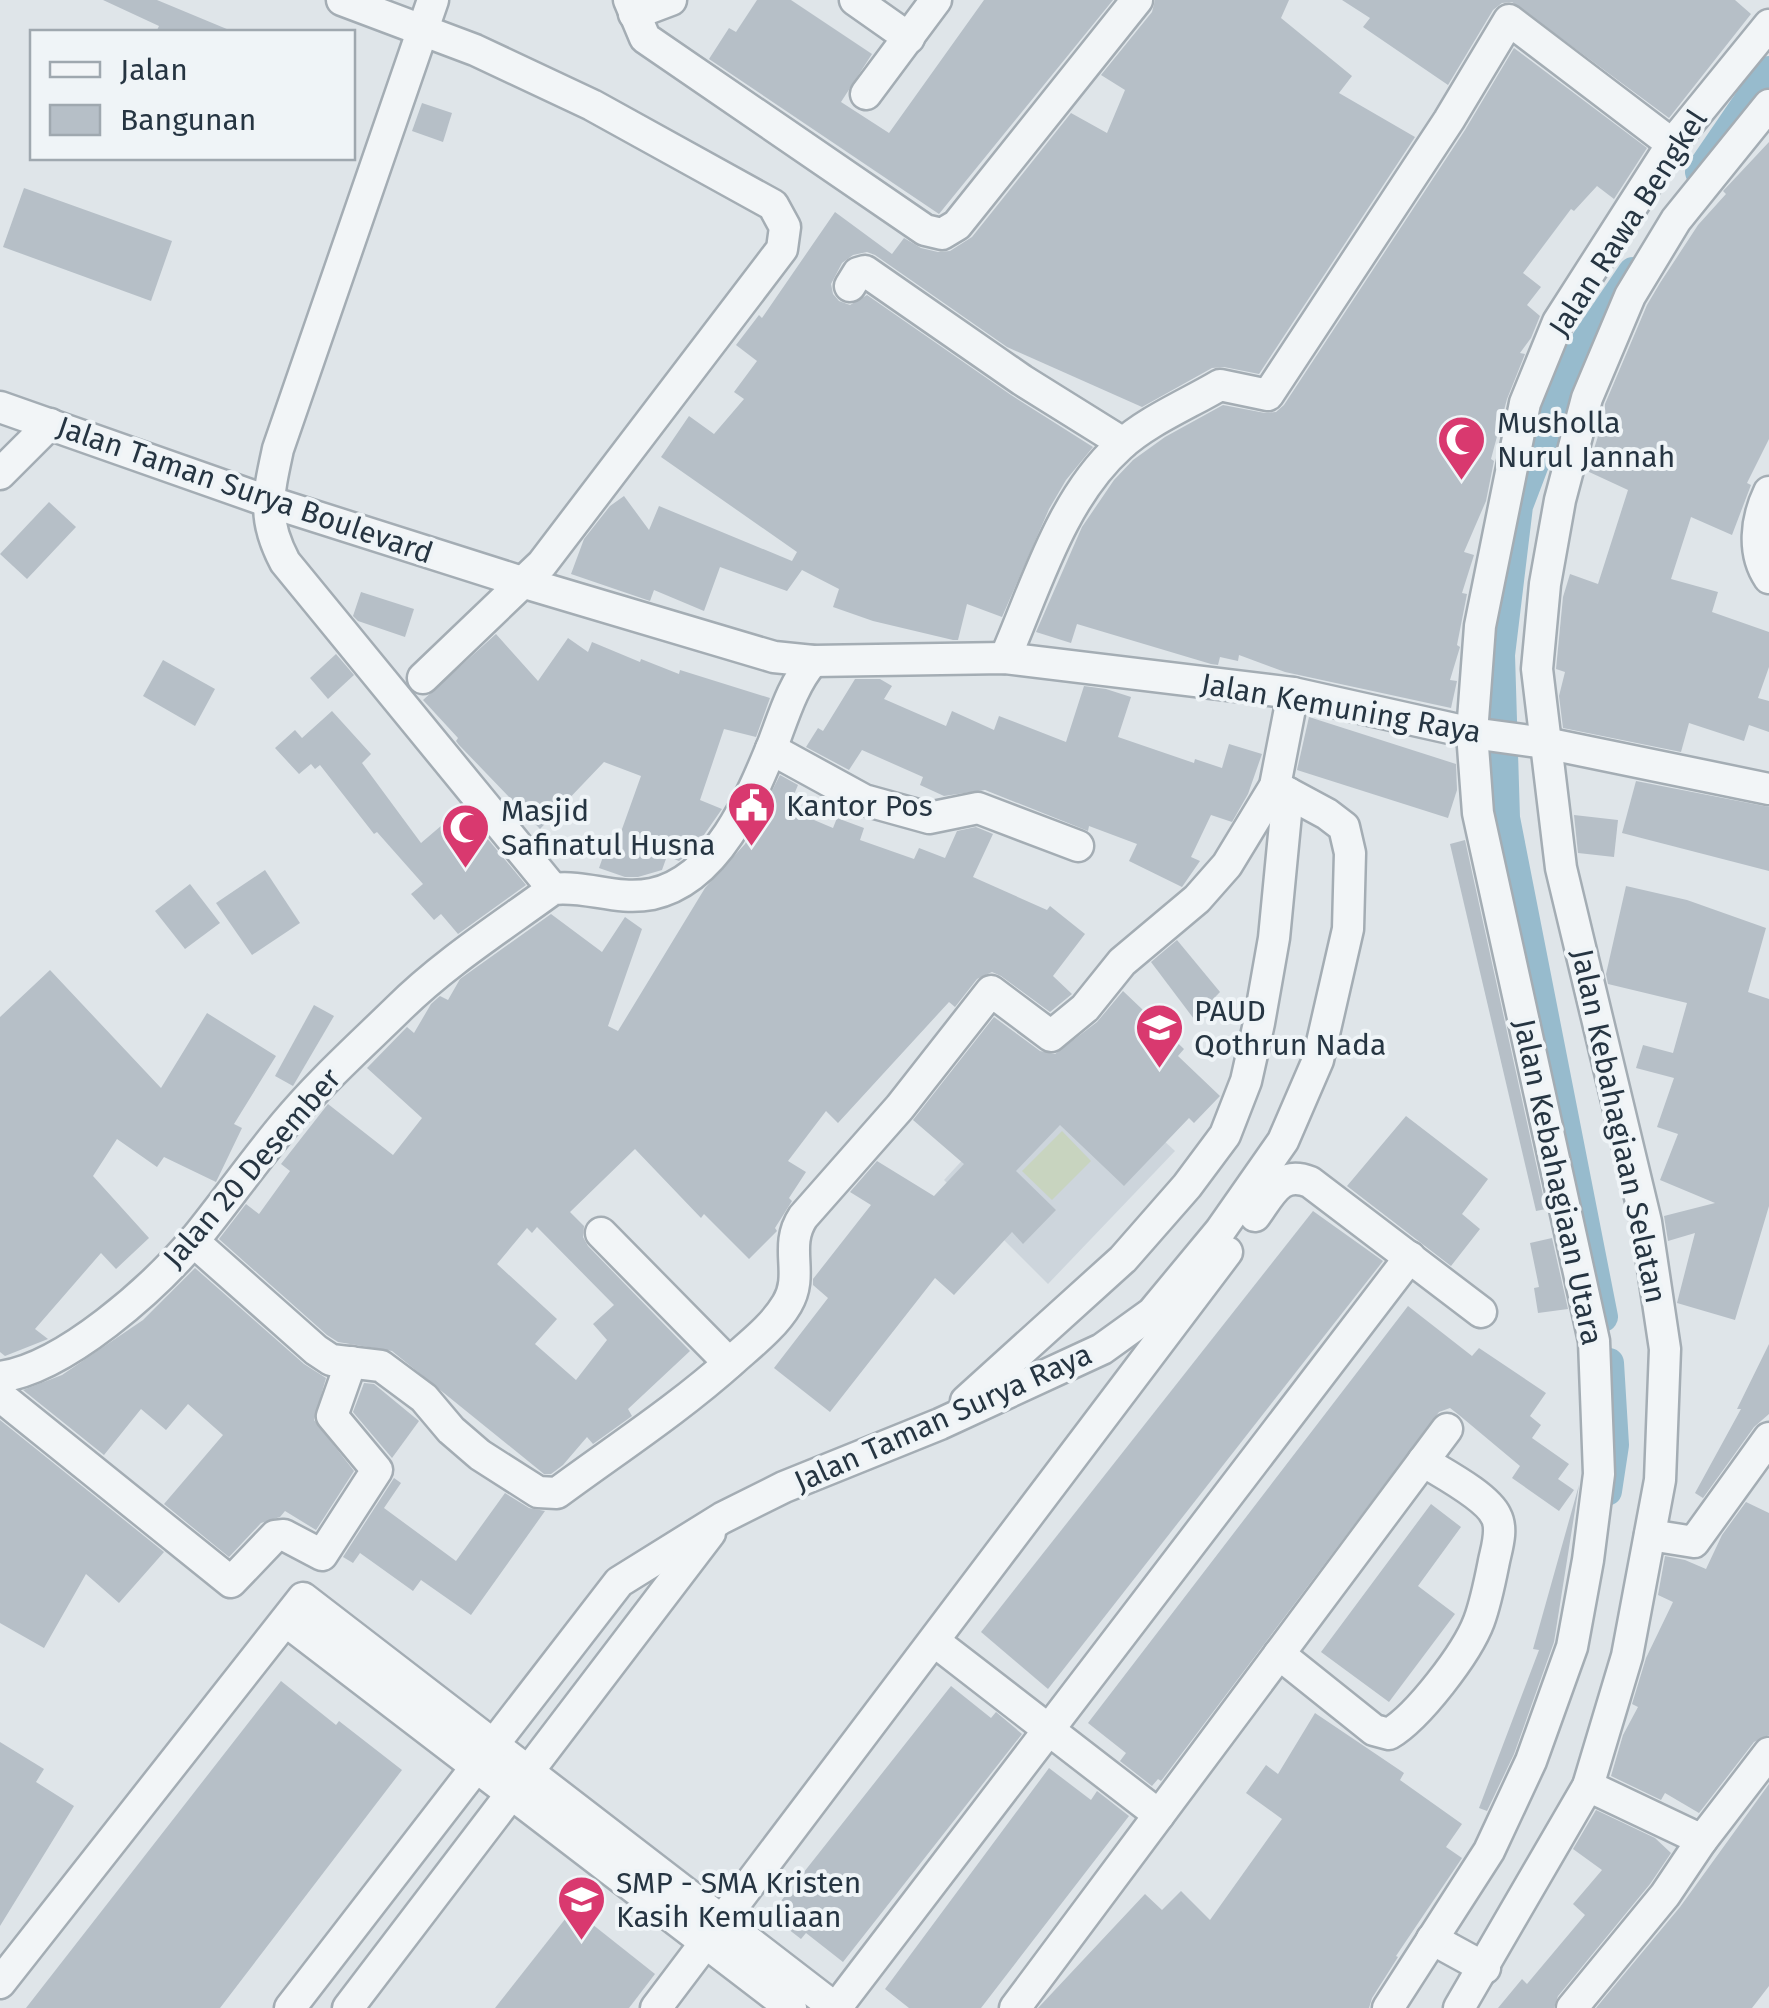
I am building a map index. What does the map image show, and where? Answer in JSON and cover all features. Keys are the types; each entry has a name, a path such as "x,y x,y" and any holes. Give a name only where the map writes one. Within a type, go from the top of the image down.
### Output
{"street":[{"path":"342,0 428,14 772,206 785,227 782,248 525,583 423,678"},
{"path":"671,0 632,7 645,38 925,230 942,234 957,226 1137,0"},
{"path":"854,0 909,38"},
{"path":"866,94 936,0"},
{"path":"1005,658 1067,515 1123,443 1220,385 1268,395 1449,120 1513,10 1672,144"},
{"path":"428,14 278,450 267,500 272,538 286,562 553,889 632,897 658,893 686,878 714,855 746,802 798,682 792,659"},
{"name":"Jalan Rawa Bengkel","path":"1477,734 1480,626 1525,404 1558,322 1672,144 1769,25"},
{"name":"Jalan Rawa Bengkel","path":"1536,742 1537,669 1545,584 1560,500 1586,398 1630,296 1676,220 1769,105"},
{"path":"850,286 858,273 865,271 1022,380 1123,443"},
{"name":"Jalan Taman Surya Boulevard","path":"0,407 267,500 525,583"},
{"path":"0,474 50,424"},
{"path":"1769,492 1761,510 1757,548 1769,578"},
{"name":"Jalan Kemuning Raya","path":"525,583 792,659 1005,658 1293,693 1477,734 1768,787"},
{"path":"940,1424 1123,1259 1187,1186 1225,1135 1246,1081 1274,938 1282,789 1293,693"},
{"name":"Jalan Kebahagiaan Utara","path":"1388,2008 1435,1941 1489,1851 1537,1745 1572,1647 1599,1474 1594,1342 1478,813 1477,734"},
{"name":"Jalan Kebahagiaan Selatan","path":"1459,2008 1588,1786 1627,1656 1660,1480 1665,1349 1646,1222 1561,868 1536,742"},
{"path":"771,749 864,800 928,818 978,808 1078,846"},
{"path":"193,1242 316,1350 331,1360 381,1366 424,1398 451,1430 480,1454 538,1492 551,1495 685,1403 764,1332 787,1304 796,1266 792,1238 803,1217 900,1106 991,990 1051,1036 1085,1008 1122,962 1197,898 1227,866 1282,789"},
{"name":"Jalan Taman Surya Raya","path":"290,2008 618,1582 722,1518 784,1487 940,1424 1102,1349 1152,1313 1220,1231 1283,1141 1318,1060 1348,929 1350,853 1344,827 1282,789"},
{"name":"Jalan 20 Desember","path":"0,1377 47,1362 92,1334 193,1242 286,1122 401,1006 553,889"},
{"path":"656,2008 1278,1185 1293,1177 1310,1182 1481,1312"},
{"path":"601,1233 729,1363"},
{"path":"0,1983 286,1621 486,1756 715,1932 836,2008 1410,1257"},
{"path":"0,1396 232,1582 275,1536 284,1536 322,1555 377,1470 332,1416 351,1362"},
{"path":"1015,2008 1446,1429"},
{"path":"1650,1535 1694,1542 1769,1438"},
{"path":"1279,1654 1374,1730 1389,1734 1404,1726 1440,1683 1478,1624 1497,1551 1498,1522 1495,1512 1475,1495 1423,1461"},
{"name":"Jalan Taman Surya Raya","path":"348,2008 722,1518"},
{"path":"934,1641 1158,1816"},
{"path":"1572,2008 1665,1895 1769,1753"},
{"path":"1588,1786 1702,1840"},
{"path":"421,1839 458,1865"},
{"path":"715,1932 792,2008"},
{"path":"1435,1941 1481,1966"}],"shaded area":[{"path":"1065,1049 1175,1151 1048,1284 944,1180"}],"green space":[{"path":"1062,1131 1091,1161 1052,1200 1022,1171"}],"building":[{"path":"103,0 157,0 229,30 157,30 159,26"},
{"path":"757,0 791,0 872,54 841,102 889,133 984,0 1113,0 939,214 709,59 729,28 736,32"},
{"path":"1155,0 1289,0 1281,18 1352,76 1339,93 1415,137 1259,374 1212,368 1142,407 1007,347 875,255 853,255 842,263 831,284 839,301 850,305 867,295 1093,447 1049,509 1002,617 967,604 958,640 953,640 833,607 839,589 802,570 787,591 720,567 704,611 654,590 650,601 571,574 584,539 610,506 624,496 649,530 659,506 792,561 797,552 661,457 689,416 714,434 744,399 734,392 757,361 736,345 759,315 762,318 835,212 892,254 904,238 921,248 950,251 972,237 1071,113 1107,133 1125,90 1101,75 1152,12"},
{"path":"1342,0 1735,0 1751,14 1669,118 1512,2 1493,10 1448,85 1363,27 1370,18"},
{"path":"1514,48 1647,148 1614,199 1597,186 1574,211 1571,209 1523,273 1541,287 1527,305 1540,316 1520,353 1525,354 1507,399 1491,459 1494,461 1486,501 1464,552 1474,555 1462,593 1467,594 1457,645 1460,647 1450,680 1457,681 1451,708 1285,672 1239,655 1238,661 1220,657 1218,665 1211,664 1077,624 1071,643 1036,632 1082,527 1114,480 1133,460 1223,405 1265,413 1276,412 1284,405 1465,130"},
{"path":"422,103 452,113 443,142 412,131"},
{"path":"1769,142 1769,439 1747,483 1751,485 1732,535 1691,517 1671,579 1718,592 1712,612 1769,632 1769,667 1758,698 1769,701 1769,732 1749,725 1744,741 1689,723 1681,752 1563,728 1559,696 1565,672 1556,669 1563,597 1570,574 1598,584 1628,490 1587,471 1605,404 1660,283 1698,225 1726,194 1723,191"},
{"path":"24,188 172,241 151,301 3,247"},
{"path":"49,502 76,527 27,579 0,554"},
{"path":"361,592 414,609 405,637 353,616"},
{"path":"496,634 538,681 568,638 588,652 592,642 640,662 641,659 679,674 680,670 770,698 756,737 724,729 700,800 722,809 683,858 679,861 667,856 662,870 638,877 599,868 609,840 617,843 641,776 604,762 540,829 459,745 458,738 423,700"},
{"path":"336,654 354,675 328,699 310,678"},
{"path":"163,660 215,689 195,726 143,696"},
{"path":"855,679 880,679 892,686 884,699 946,726 952,711 994,730 999,716 1066,742 1084,686 1106,689 1131,697 1118,737 1194,763 1195,759 1222,768 1229,744 1262,754 1248,794 1232,822 1211,815 1191,857 1200,861 1182,887 1129,861 1137,844 1089,826 1088,831 985,790 944,796 920,785 923,777 862,750 849,770 806,747 818,728 823,731"},
{"path":"332,711 371,754 362,763 421,843 462,808 526,885 458,934 441,914 434,920 411,894 423,884 377,832 374,834 320,765 315,769 311,764 299,774 275,748 295,730 302,738"},
{"path":"1309,717 1456,764 1457,790 1448,818 1297,770"},
{"path":"780,775 798,785 788,809 833,828 837,818 864,828 860,840 914,859 919,848 945,858 957,831 976,827 993,834 973,877 1047,910 1050,906 1085,934 1053,976 1072,994 1050,1012 1001,976 992,972 977,979 955,1007 949,1002 838,1123 826,1111 788,1161 806,1172 789,1198 792,1201 775,1228 777,1231 749,1259 704,1214 701,1218 635,1149 570,1212 584,1226 583,1237 588,1246 690,1351 628,1409 632,1416 593,1444 587,1437 563,1465 544,1474 392,1351 338,1342 327,1335 219,1239 246,1204 259,1214 290,1171 281,1164 328,1104 393,1155 422,1118 367,1068 407,1027 414,1033 431,1004 440,996 448,1000 460,979 551,914 602,952 625,917 642,929 608,1026 618,1031 705,888 745,844","holes":["537,1227 614,1305 593,1324 607,1340 576,1380 535,1344 557,1319 497,1264 527,1228 532,1233"]},
{"path":"1636,781 1769,807 1769,871 1622,833"},
{"path":"1574,815 1618,820 1614,857 1578,853"},
{"path":"1465,840 1546,1209 1536,1211 1450,844"},
{"path":"265,870 300,923 252,955 216,903"},
{"path":"190,884 220,923 185,949 155,911"},
{"path":"1626,886 1687,900 1766,928 1748,992 1769,999 1769,1206 1735,1320 1677,1303 1695,1233 1668,1241 1664,1216 1715,1203 1660,1180 1678,1134 1657,1127 1674,1078 1636,1068 1643,1045 1673,1053 1687,1003 1608,984 1606,974"},
{"path":"1177,940 1220,992 1194,1019 1151,962"},
{"path":"50,970 161,1088 207,1013 276,1056 234,1124 242,1128 216,1182 164,1157 157,1167 117,1139 93,1176 149,1238 116,1269 101,1253 35,1329 48,1339 5,1356 0,1352 0,1017"},
{"path":"1123,991 1184,1049 1178,1056 1220,1096 1194,1123 1189,1118 1124,1186 1060,1125 1016,1171 1056,1210 1023,1244 1012,1232 954,1295 935,1278 830,1412 774,1368 828,1298 813,1285 813,1279 871,1205 850,1192 877,1161 934,1196 964,1164 913,1120 994,1017 1040,1051 1055,1054 1097,1022"},
{"path":"314,1005 334,1016 293,1086 275,1076"},
{"path":"1406,1116 1488,1179 1462,1214 1480,1229 1451,1266 1347,1186"},
{"path":"1313,1211 1383,1261 1048,1689 981,1632"},
{"path":"1552,1238 1568,1309 1538,1313 1534,1288 1539,1287 1530,1243"},
{"path":"195,1268 304,1364 326,1378 314,1420 354,1471 316,1530 285,1511 280,1517 261,1523 229,1557 164,1504 223,1435 188,1404 166,1430 141,1409 104,1455 23,1390 62,1375 143,1320"},
{"path":"1408,1306 1472,1356 1479,1348 1546,1393 1530,1416 1541,1425 1532,1438 1569,1464 1558,1479 1574,1490 1559,1511 1512,1478 1520,1466 1459,1415 1450,1408 1439,1412 1161,1781 1158,1779 1152,1786 1120,1761 1126,1753 1088,1723"},
{"path":"1769,1344 1769,1414 1754,1427 1703,1498 1695,1493 1741,1409 1737,1409"},
{"path":"364,1383 374,1384 419,1421 392,1458 353,1412"},
{"path":"0,1420 164,1552 119,1603 86,1574 44,1648 0,1623"},
{"path":"394,1478 401,1483 384,1508 456,1561 505,1493 529,1508 545,1511 471,1615 421,1580 413,1591 360,1553 353,1563 343,1557"},
{"path":"1579,1485 1554,1642 1514,1754 1487,1811 1479,1808 1539,1650 1533,1649"},
{"path":"1746,1502 1769,1513 1769,1735 1754,1742 1699,1813 1665,1793 1661,1800 1611,1776 1623,1735 1638,1707 1632,1704 1646,1658 1673,1602 1658,1595 1665,1556 1706,1569 1722,1535"},
{"path":"1431,1504 1461,1527 1418,1586 1455,1614 1389,1702 1321,1652"},
{"path":"281,1681 402,1770 220,2008 26,2008"},
{"path":"951,1686 991,1718 996,1712 1022,1734 843,1962 806,1933 801,1939 770,1915"},
{"path":"1315,1713 1404,1773 1400,1780 1462,1824 1446,1847 1462,1858 1396,1956 1369,2008 1038,2008 1145,1894 1162,1910 1181,1891 1210,1920 1282,1819 1246,1793 1266,1765 1278,1774"},
{"path":"0,1742 44,1769 36,1782 74,1806 0,1926"},
{"path":"1049,1768 1091,1800 1097,1791 1129,1816 981,2008 909,2008 885,1989"},
{"path":"1769,1784 1769,1986 1752,2008 1596,2008 1680,1907"},
{"path":"1596,1810 1655,1838 1671,1853 1558,1996 1554,2008 1498,2008 1522,1979 1527,1984 1585,1915 1573,1904 1602,1870 1573,1849"},
{"name":"SMP - SMA Kristen Kasih Kemuliaan","path":"573,1909 655,1974 629,2008 495,2008"}],"waterway":[{"path":"1700,172 1769,71"},
{"path":"1603,1317 1505,818 1500,655 1518,506 1574,359 1633,272"},
{"path":"1607,1491 1614,1445 1609,1363"}],"place":[{"name":"Musholla Nurul Jannah","path":"1462,482"},
{"name":"Kantor Pos","path":"751,848"},
{"name":"Masjid Safinatul Husna","path":"466,870"},
{"name":"PAUD Qothrun Nada","path":"1159,1070"},
{"name":"SMP - SMA Kristen Kasih Kemuliaan","path":"581,1942"}]}
